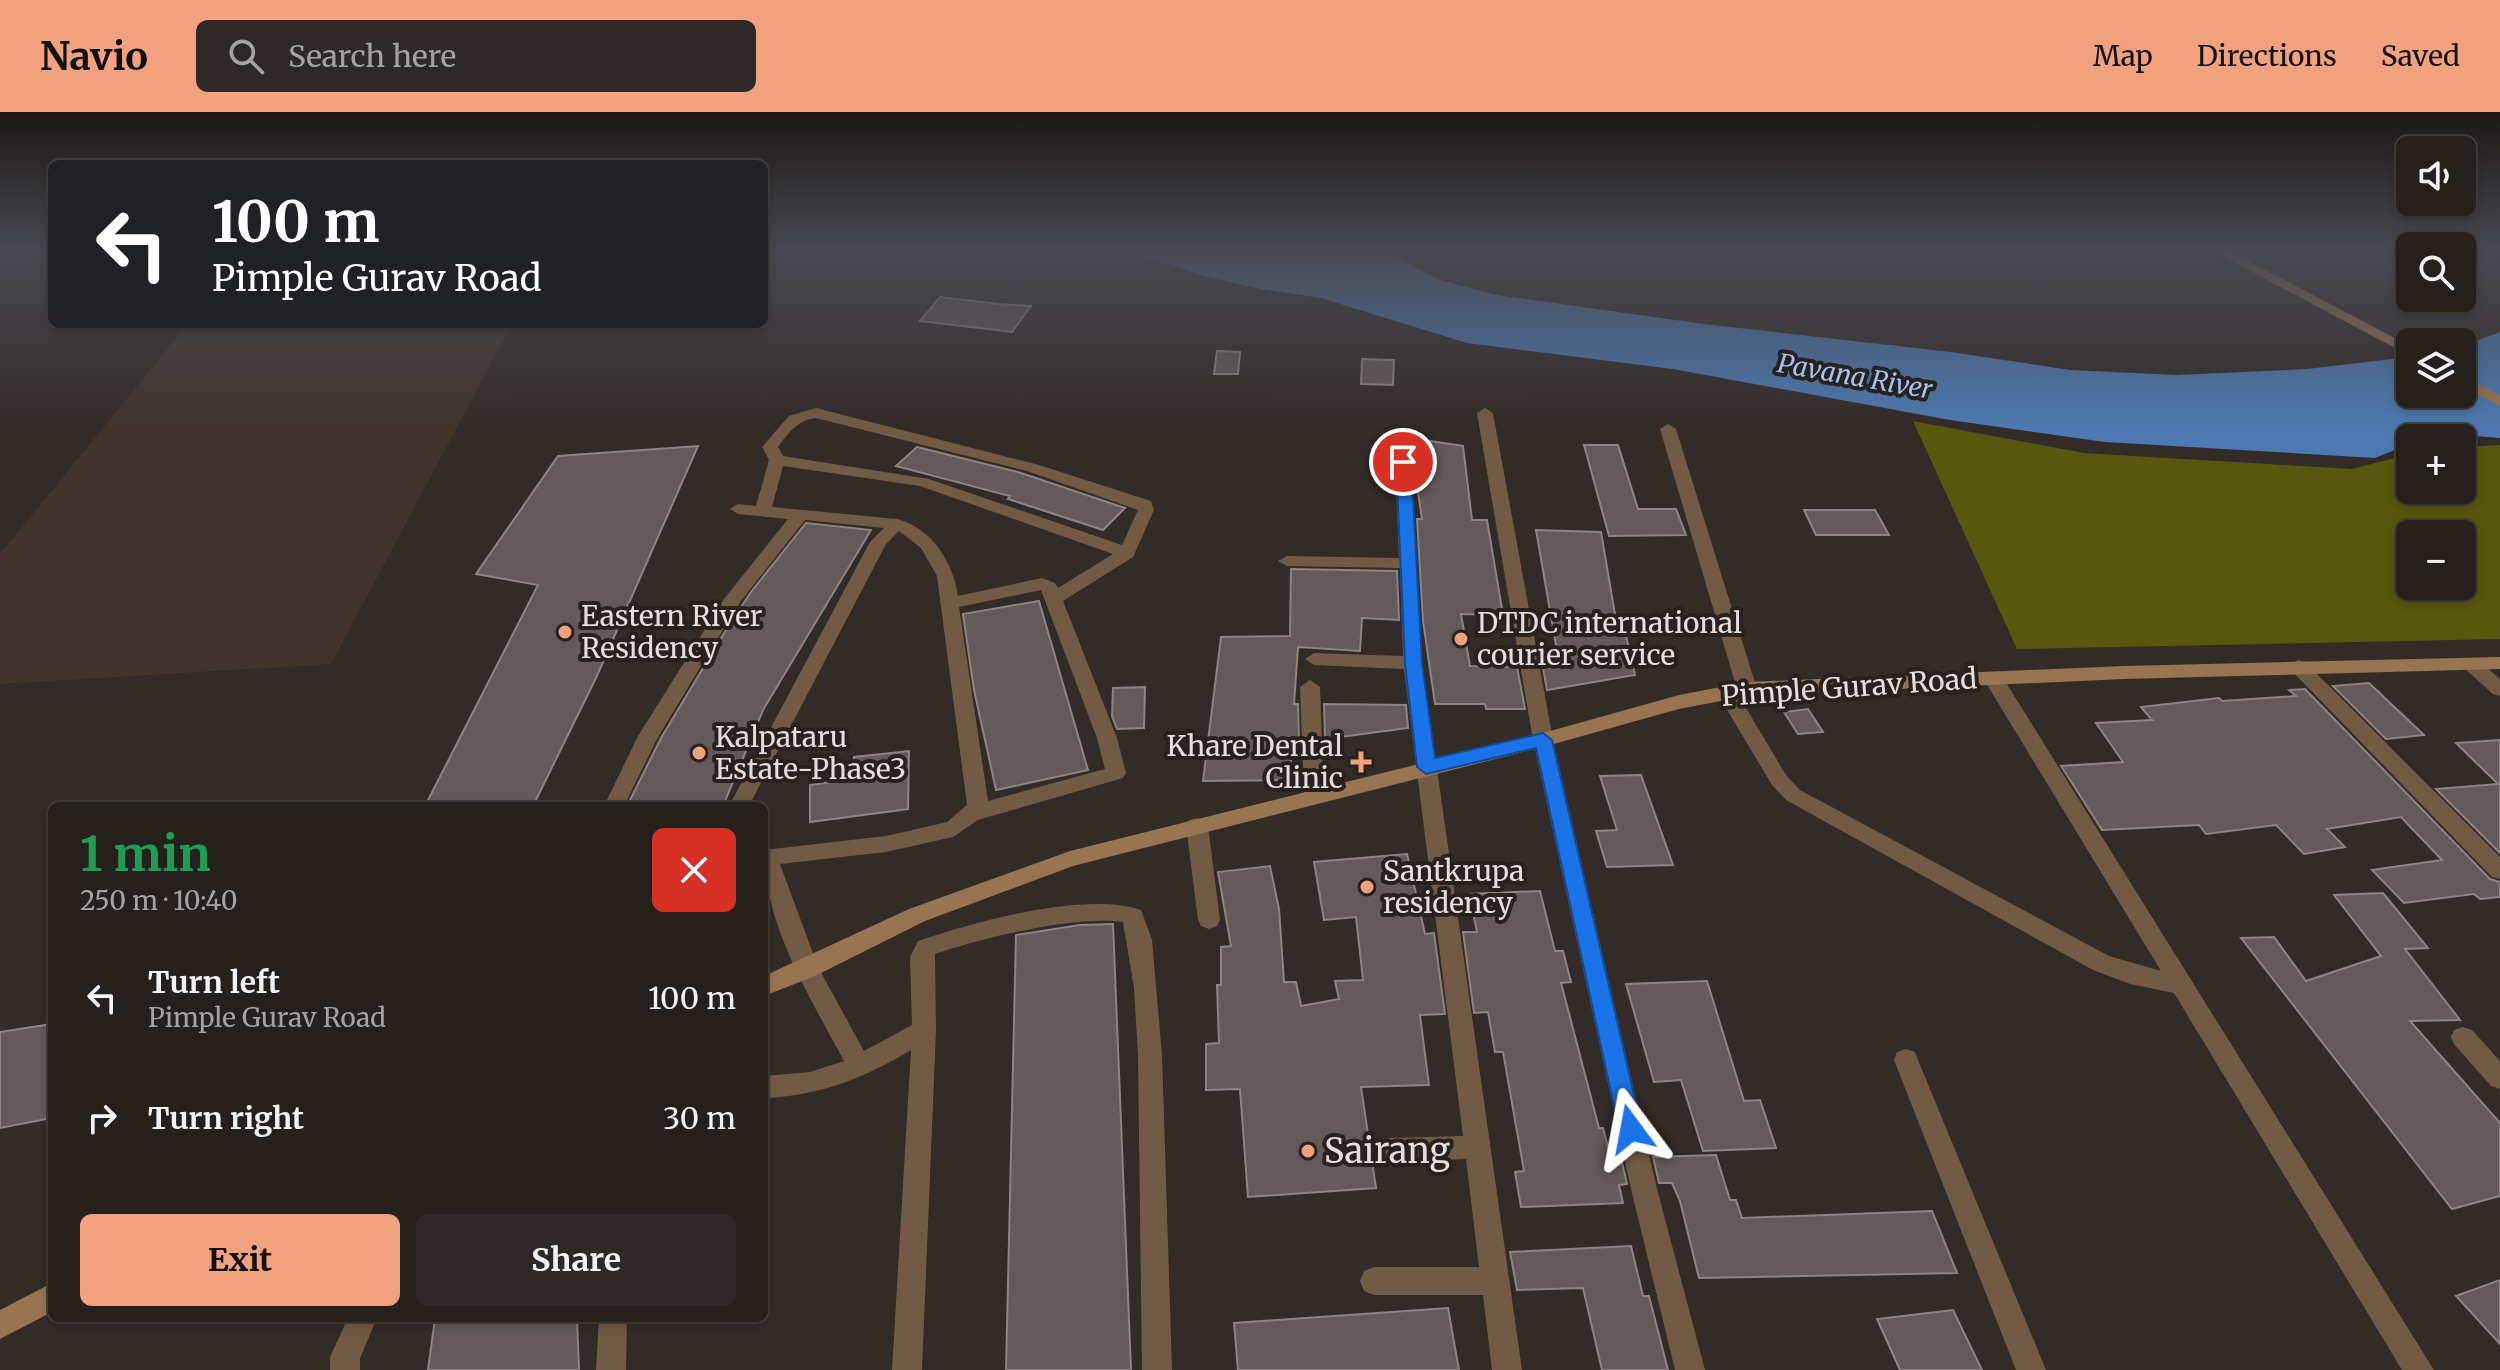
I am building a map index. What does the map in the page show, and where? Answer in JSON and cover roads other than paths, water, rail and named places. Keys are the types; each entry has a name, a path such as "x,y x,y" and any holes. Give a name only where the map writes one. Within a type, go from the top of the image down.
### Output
{"street":[{"path":"2335,312 2396,344"},
{"path":"2476,388 2500,401"},
{"path":"763,511 777,460 770,447 797,417 816,413 1033,468 1145,505 1146,510 1127,553 1055,598"},
{"path":"1485,413 1543,740 1644,1189 1690,1370"},
{"path":"1668,429 1737,691 1779,780 1813,809 1915,860 2101,963 2130,974 2182,985"},
{"path":"777,460 923,482 1127,553"},
{"path":"1403,462 1413,663 1507,1370"},
{"path":"738,509 897,524 915,531 933,550 946,576 978,808 953,829 886,844 768,856"},
{"path":"616,802 648,736 733,599 800,515"},
{"path":"741,802 879,542 897,524"},
{"path":"1287,561 1408,563"},
{"path":"949,603 1042,584 1049,587 1107,738 1116,773 974,813"},
{"path":"1314,659 1413,663"},
{"name":"Pimple Gurav Road","path":"768,984 807,969 917,915 1070,859 1543,740 1679,702 1737,691 2298,666 2500,663"},
{"path":"2471,664 2500,689"},
{"path":"2298,666 2500,871"},
{"path":"1993,678 2419,1370"},
{"path":"1310,687 1314,796"},
{"path":"1197,826 1209,920"},
{"path":"768,864 807,969 860,1067"},
{"path":"907,1370 924,1030 922,957 926,948 1065,915 1121,909 1133,915 1139,927 1148,995 1157,1370"},
{"path":"768,1087 799,1087 825,1082 860,1067 924,1030"},
{"path":"2463,1037 2500,1078"},
{"path":"1906,1060 2031,1370"},
{"path":"1388,1150 1477,1147"},
{"path":"1374,1281 1495,1281"},
{"path":"0,1325 48,1299"},
{"path":"345,1370 345,1357 361,1322"},
{"path":"611,1370 613,1322"}],"water":[{"name":"Pavana River","path":"1365,312 1616,312 1951,352 2070,370 2177,375 2307,369 2396,359 2396,408 2476,408 2476,341 2500,332 2500,438 2476,436 2476,424 2396,424 2396,450 2375,458 2105,442 1950,420 1673,369 1467,343"}],"place":[{"name":"Eastern River Residency","path":"565,632"},
{"name":"DTDC international courier service","path":"1461,639"},
{"name":"Kalpataru Estate-Phase3","path":"699,753"},
{"name":"Khare Dental Clinic","path":"1361,762"},
{"name":"Santkrupa residency","path":"1367,887"},
{"name":"Sairang","path":"1308,1151"}]}
